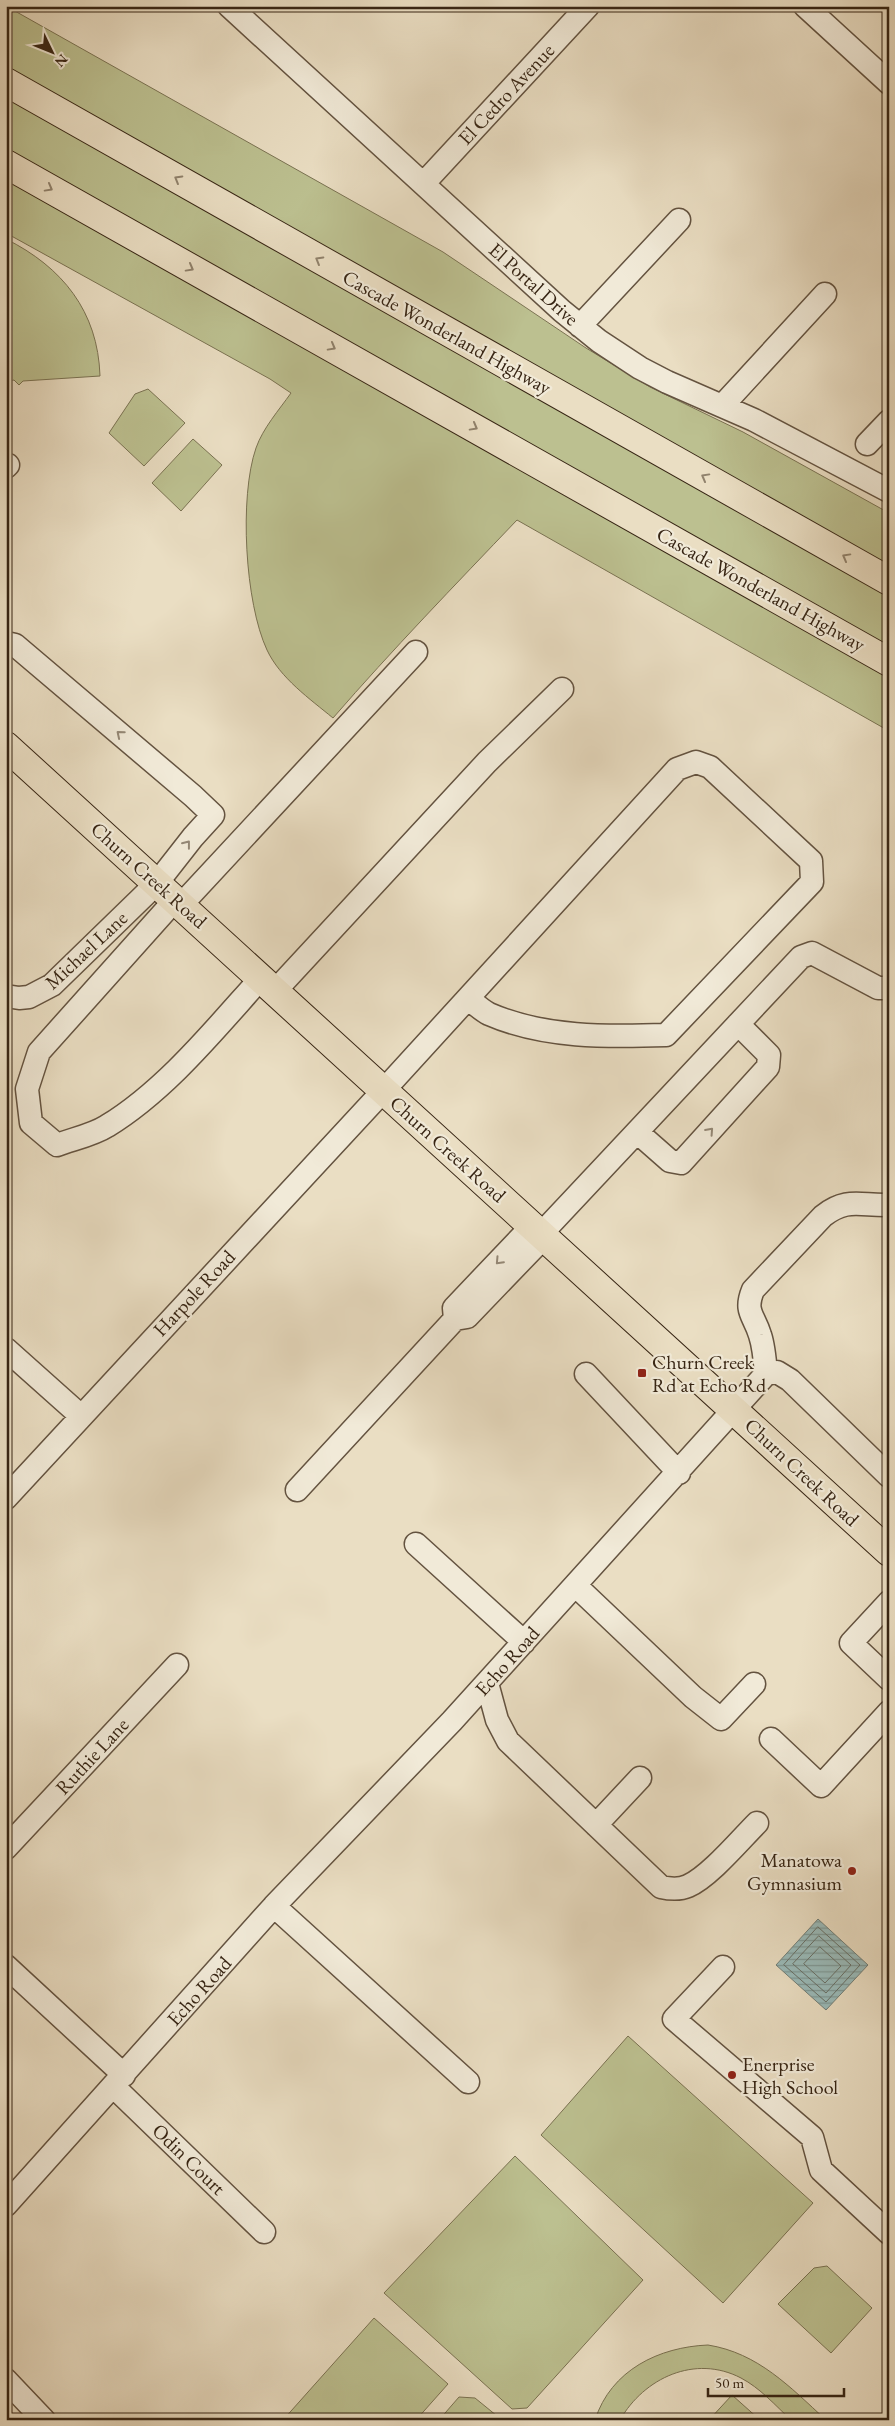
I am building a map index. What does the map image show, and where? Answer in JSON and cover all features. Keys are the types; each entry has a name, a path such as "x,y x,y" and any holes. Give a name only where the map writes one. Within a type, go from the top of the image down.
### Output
{"main road":[{"name":"Cascade Wonderland Highway","path":"6,82 889,581"},
{"name":"Cascade Wonderland Highway","path":"6,164 889,662"},
{"name":"Churn Creek Road","path":"6,746 889,1552"}],"street":[{"name":"El Portal Drive","path":"229,6 580,326 599,341 640,368 667,382 723,405 889,491"},
{"name":"El Cedro Avenue","path":"424,183 588,6"},
{"path":"805,6 889,83"},
{"path":"580,326 679,220"},
{"path":"723,405 825,294"},
{"path":"867,444 889,421"},
{"path":"6,643 15,645 213,815 193,837 171,896"},
{"path":"416,652 171,896 39,1052 26,1089 31,1124 57,1145 106,1127 144,1099 205,1040 268,984 487,762 562,689"},
{"name":"Harpole Road","path":"6,1498 384,1090 677,769 696,762 710,767 811,861 812,882 666,1035 614,1036 531,1029 487,1013 468,998"},
{"name":"Michael Lane","path":"6,996 29,997 52,985 171,896"},
{"path":"297,1490 455,1319 454,1308 539,1232 637,1132 801,957 812,954 878,988 889,988"},
{"path":"637,1132 670,1161 681,1163 768,1067 769,1055 738,1024"},
{"path":"889,1205 848,1202 834,1207 823,1216 753,1290 748,1303 751,1316 760,1334 766,1374 777,1372 790,1380 889,1476"},
{"path":"6,1349 81,1416"},
{"path":"586,1374 679,1473"},
{"name":"Echo Road","path":"6,2205 44,2165 274,1906 487,1683 735,1411 758,1381 766,1374"},
{"path":"416,1544 524,1642"},
{"path":"576,1586 693,1698 721,1720 754,1684"},
{"path":"889,1602 850,1643 889,1679"},
{"name":"Ruthie Lane","path":"6,1848 177,1665"},
{"path":"487,1683 497,1720 508,1741 661,1887 674,1890 687,1887 700,1879 757,1823"},
{"path":"771,1739 821,1786 889,1712"},
{"path":"596,1824 640,1778"},
{"path":"274,1906 468,2082"},
{"path":"6,1966 119,2080"},
{"path":"723,1967 674,2019 812,2138 821,2170 889,2233"},
{"name":"Odin Court","path":"119,2080 264,2232"},
{"path":"6,2380 44,2420"}],"green space":[{"path":"6,6 443,252 586,348 650,387 743,432 889,513 889,731 517,520 333,718 288,679 267,650 254,606 249,578 246,521 247,494 251,469 259,441 267,426 291,393 270,379 6,233"},
{"path":"6,239 44,263 73,294 84,311 92,331 98,353 100,376 23,381 19,385 14,380 6,382"},
{"path":"148,389 185,423 144,466 109,433 135,394"},
{"path":"193,439 222,465 181,511 152,483"},
{"path":"628,2036 813,2203 723,2303 541,2135"},
{"path":"515,2156 643,2280 527,2408 512,2409 384,2293"},
{"path":"827,2266 872,2308 831,2353 778,2304 814,2268"},
{"path":"374,2318 448,2384 416,2420 283,2420"},
{"path":"708,2345 742,2355 758,2364 786,2384 826,2420 791,2420 748,2382 724,2371 706,2369 672,2374 657,2382 630,2405 620,2420 595,2420 602,2403 613,2387 639,2364 655,2356 672,2351"},
{"path":"732,2395 760,2420 709,2420"},
{"path":"459,2397 475,2398 502,2420 439,2420"}],"water":[{"path":"818,1919 868,1965 826,2010 776,1965"}],"place":[{"name":"Churn Creek Rd at Echo Rd","path":"642,1373"},
{"name":"Manatowa Gymnasium","path":"852,1871"},
{"name":"Enerprise High School","path":"732,2075"}]}
